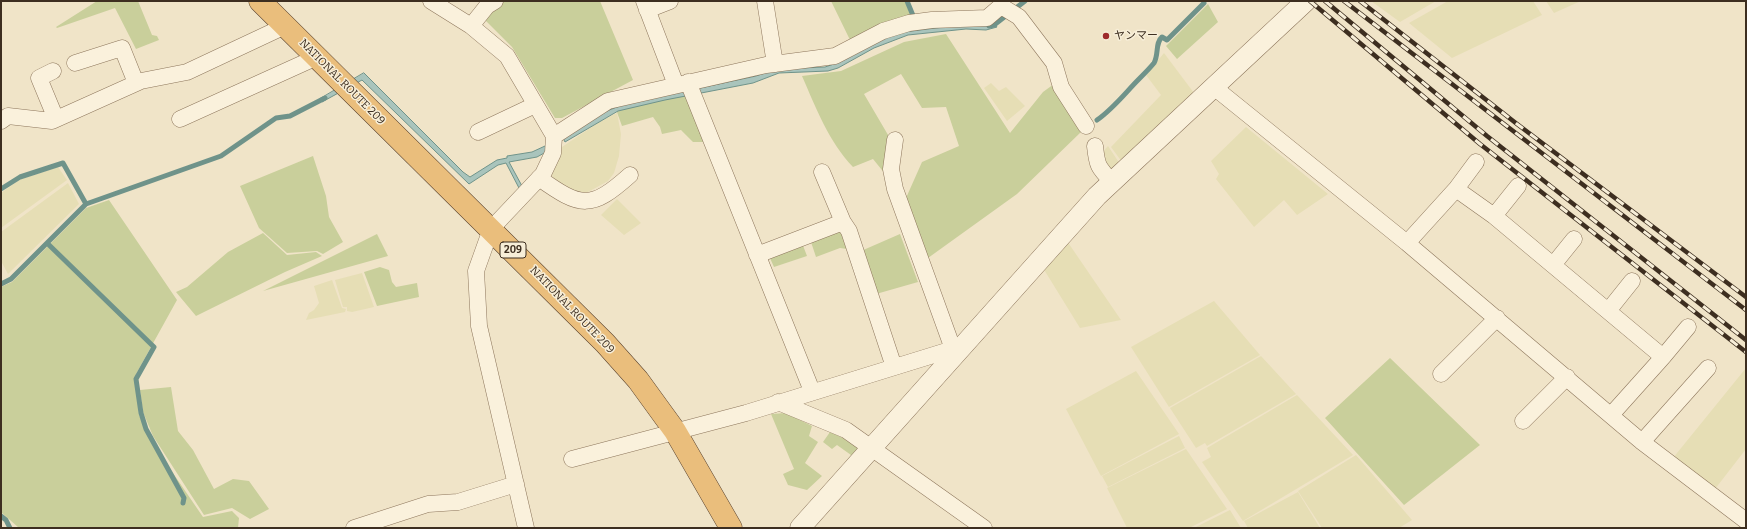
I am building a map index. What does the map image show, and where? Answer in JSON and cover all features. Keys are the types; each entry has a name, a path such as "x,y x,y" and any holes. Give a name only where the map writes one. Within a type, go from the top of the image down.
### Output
{"highway":[{"name":"NATIONAL ROUTE 209","path":"260,1 605,343 638,380 675,431 731,528"}],"street":[{"path":"431,1 472,26 506,56 554,136 553,153 543,174 491,229 476,271 479,326 526,528"},
{"path":"472,26 487,6 495,1"},
{"path":"670,1 646,6 757,255 812,392"},
{"path":"764,1 774,64"},
{"path":"800,528 872,448 957,349 1097,196 1215,88 1306,1"},
{"path":"554,136 608,101 774,64 835,56 883,31 909,23 932,20 987,18 1001,6 1019,17 1054,63 1061,87 1086,126"},
{"path":"1,121 8,116 52,121 136,83 187,72 285,26"},
{"path":"75,63 122,48 136,83"},
{"path":"180,119 317,57"},
{"path":"53,71 39,78 56,119"},
{"path":"1215,88 1407,243 1611,414 1642,442 1746,521"},
{"path":"478,132 535,105"},
{"path":"895,140 891,169 895,189 957,349"},
{"path":"1095,146 1097,163 1112,182"},
{"path":"1407,243 1456,189 1476,162"},
{"path":"822,172 843,222 849,231 894,367"},
{"path":"539,178 561,194 576,201 595,200 616,187 630,175"},
{"path":"1494,216 1518,186"},
{"path":"1456,189 1494,216 1663,357"},
{"path":"757,255 843,222"},
{"path":"1553,265 1574,239"},
{"path":"1608,311 1632,280"},
{"path":"1441,374 1497,318"},
{"path":"1611,414 1688,327"},
{"path":"572,459 746,413 778,402 957,349"},
{"path":"1642,442 1708,368"},
{"path":"1523,421 1567,377"},
{"path":"778,402 846,430 984,528"},
{"path":"354,528 428,504 458,502 516,484"}],"shaded area":[{"path":"1371,1 1436,1 1400,22"},
{"path":"1448,1 1533,1 1542,15 1452,58 1409,23"},
{"path":"1546,1 1581,1 1554,13"},
{"path":"1164,53 1194,93 1122,162 1111,147 1161,95 1146,75"},
{"path":"991,83 999,91 1006,87 1025,106 1007,121 984,88"},
{"path":"617,113 621,134 619,156 614,173 608,181 588,192 578,193 565,188 553,178 551,172 558,160 562,147 599,122"},
{"path":"1246,127 1328,194 1297,215 1284,200 1254,227 1216,179 1219,174 1211,161"},
{"path":"1108,146 1120,164 1108,173 1100,155"},
{"path":"58,167 67,180 1,228 1,193 19,180"},
{"path":"68,183 79,204 8,274 1,261 1,232"},
{"path":"617,199 641,223 624,235 601,215"},
{"path":"1067,241 1121,320 1080,328 1043,268"},
{"path":"362,273 374,307 352,312 347,311 347,307 343,307 335,280"},
{"path":"332,280 342,308 346,309 345,312 306,320 309,313 314,310 319,303 314,286"},
{"path":"1214,301 1260,355 1169,407 1131,347"},
{"path":"1261,356 1296,394 1207,446 1205,443 1196,448 1170,408"},
{"path":"1746,368 1746,449 1715,489 1673,458"},
{"path":"1136,371 1179,434 1101,476 1066,409"},
{"path":"1297,395 1353,455 1243,521 1202,462 1211,457 1207,448"},
{"path":"1179,436 1185,448 1108,487 1102,476"},
{"path":"1186,449 1227,509 1189,528 1127,528 1107,488"},
{"path":"1356,455 1412,520 1399,528 1322,528 1298,491"},
{"path":"1298,492 1320,528 1248,528 1244,521"},
{"path":"1230,510 1241,528 1194,528"}],"green space":[{"path":"97,1 138,1 152,35 157,36 159,40 136,49 115,8 57,28 56,27"},
{"path":"501,1 600,1 633,80 562,118 555,118 512,47 482,17"},
{"path":"831,1 905,1 911,17 851,42"},
{"path":"1208,4 1218,22 1177,59 1166,46"},
{"path":"946,34 1010,133 1043,92 1054,84 1081,132 1017,194 928,258 906,198 922,162 959,146 946,107 922,108 901,74 864,94 891,140 886,175 873,159 853,167 844,157 830,136 802,76 841,71 904,42"},
{"path":"685,87 709,142 693,142 681,130 662,134 660,127 653,117 622,126 614,104"},
{"path":"313,156 326,196 329,217 343,242 323,254 317,251 287,253 259,228 240,186"},
{"path":"109,200 177,300 136,374 139,415 149,438 203,517 232,511 239,518 238,528 19,528 1,512 1,287 12,282 86,208"},
{"path":"842,230 847,249 840,248 816,257 811,242"},
{"path":"263,233 287,255 316,252 322,256 285,272 196,316 176,292 187,287 228,252"},
{"path":"377,234 388,256 263,291"},
{"path":"900,234 918,282 876,294 861,251"},
{"path":"802,243 807,256 774,267 769,256"},
{"path":"380,267 389,270 392,282 396,287 417,283 419,297 377,306 364,272"},
{"path":"1390,358 1480,445 1404,505 1325,418"},
{"path":"171,387 178,431 193,450 214,489 233,479 249,481 269,509 250,519 232,508 204,515 153,436 143,412 140,390"},
{"path":"786,413 812,426 809,436 818,442 805,463 822,476 807,490 788,485 783,474 794,469 771,414"},
{"path":"830,432 861,450 844,465 851,455 837,445 832,449 823,442"}],"water":[{"path":"993,21 997,27 986,30 966,29 908,35 874,48 838,68 828,71 779,73 753,83 665,100 618,111 565,142 563,138 604,112 625,104 756,76 776,69 825,67 837,63 889,36 905,32"},
{"path":"364,73 463,172 470,177 497,160 507,158 507,156 532,152 547,146 546,152 537,157 509,162 522,186 519,188 506,163 498,165 469,184 362,80 322,102 320,99"}],"waterway":[{"path":"907,1 914,18"},
{"path":"989,26 994,25 1025,1"},
{"path":"1097,120 1114,106 1154,63 1158,42 1160,39 1162,37 1167,40 1204,3"},
{"path":"1,284 11,279 86,204 221,156 276,118 290,116 325,98"},
{"path":"1,189 20,177 63,163 86,204"},
{"path":"47,243 154,347 136,379 141,413 146,429 184,498 183,503"},
{"path":"1,516 6,520 10,528"}],"railway":[{"path":"1310,1 1480,144 1746,352"},
{"path":"1325,1 1487,136 1746,340"},
{"path":"1344,1 1746,310"},
{"path":"1360,1 1517,124 1746,297"}],"place":[{"name":"ヤンマー","path":"1106,36"}]}
